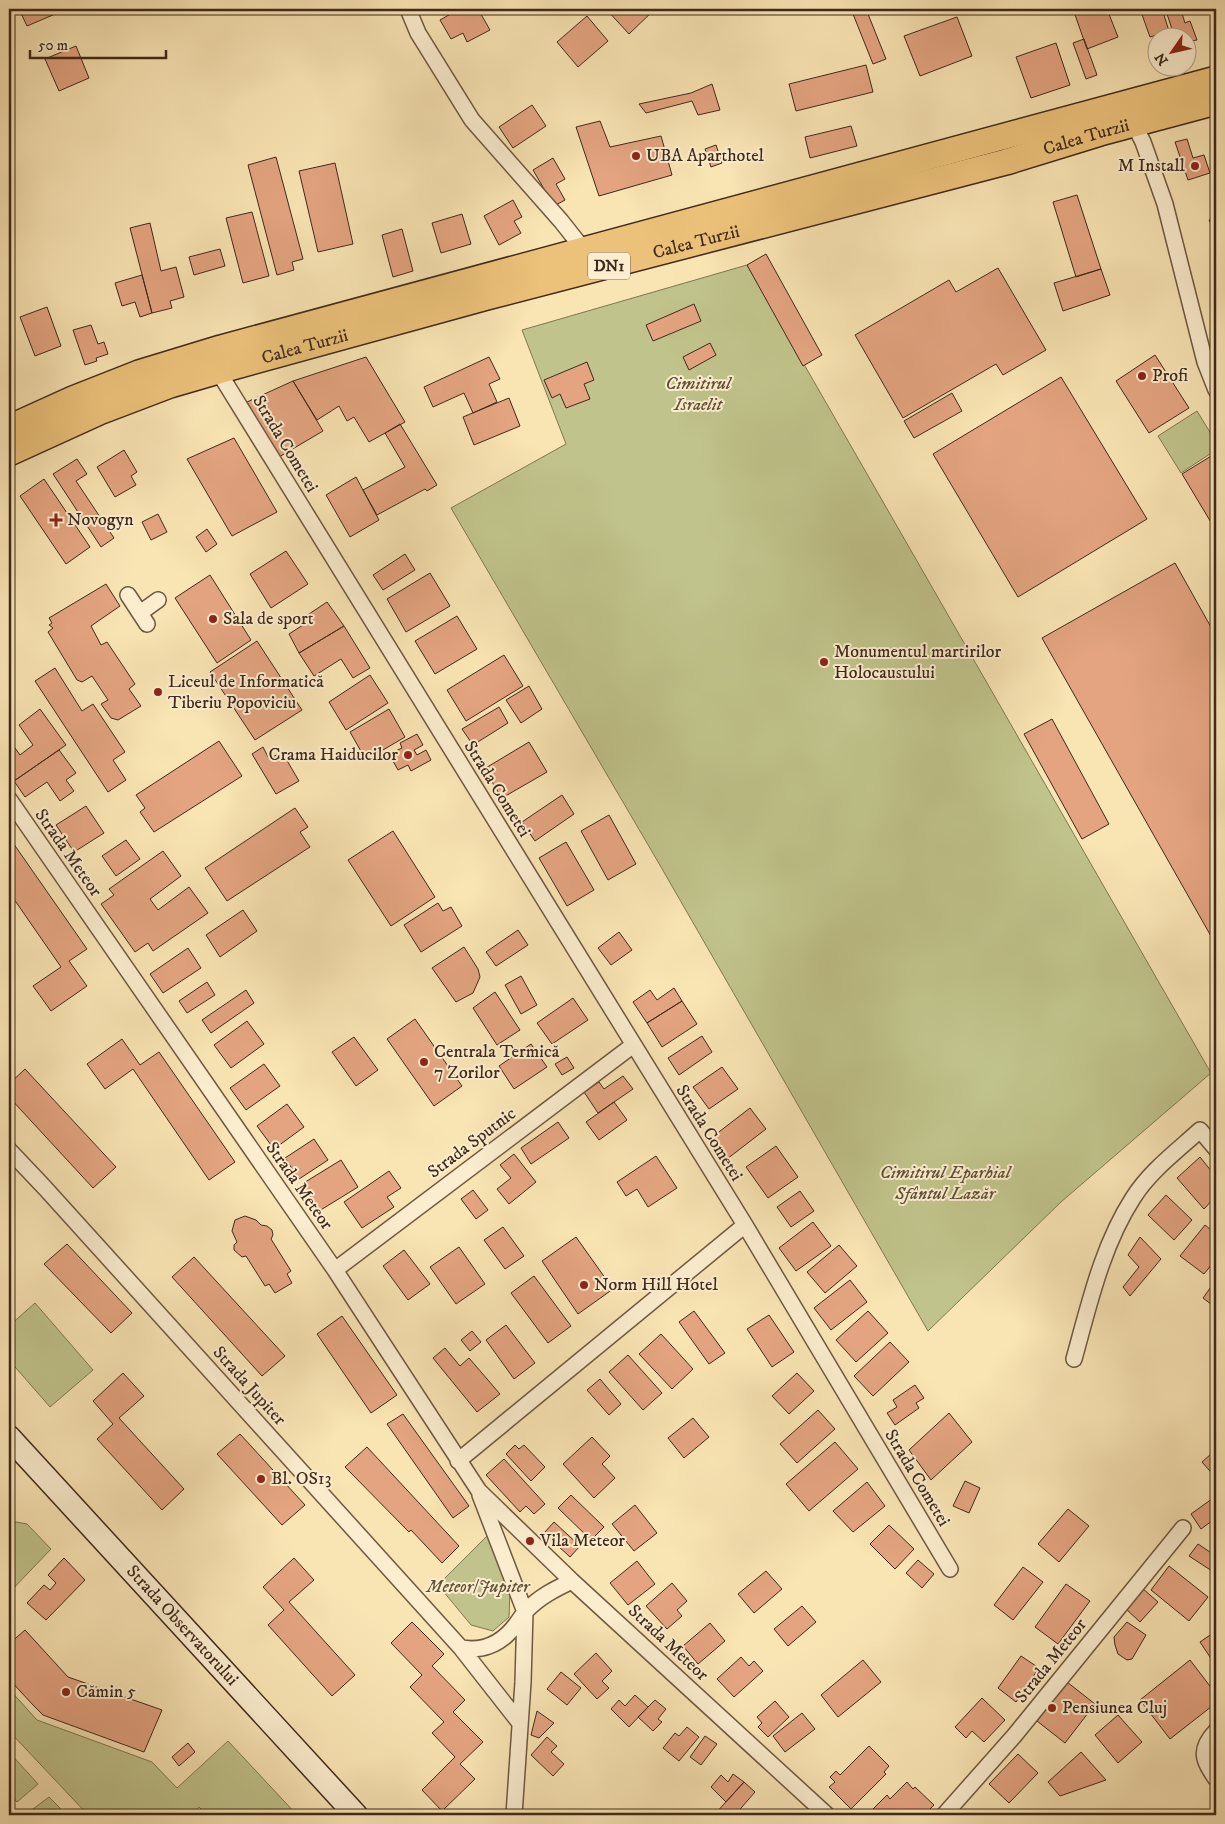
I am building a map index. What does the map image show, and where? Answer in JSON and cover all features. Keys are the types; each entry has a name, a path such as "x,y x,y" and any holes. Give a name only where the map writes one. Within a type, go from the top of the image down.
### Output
{"main road":[{"name":"Calea Turzii","path":"9,428 73,398 139,373 221,348 1216,79"},
{"name":"Calea Turzii","path":"9,453 99,412 170,385 218,371 487,297 1006,162 1216,102"},
{"name":"Strada Observatorului","path":"9,1437 356,1815"}],"street":[{"path":"408,9 418,33 472,120 561,221 584,250"},
{"path":"1134,124 1166,204 1205,362 1216,390"},
{"name":"Strada Cometei","path":"218,371 744,1225 950,1569"},
{"path":"128,595 144,618 158,600"},
{"name":"Strada Meteor","path":"9,799 335,1270 479,1491 572,1581 828,1815"},
{"name":"Strada Sputnic","path":"335,1270 632,1046"},
{"path":"1074,1359 1088,1305 1104,1261 1123,1215 1133,1197 1162,1164 1200,1130 1216,1149"},
{"name":"Strada Jupiter","path":"9,1150 460,1648 520,1722"},
{"path":"458,1460 744,1225"},
{"path":"479,1491 525,1612 514,1815"},
{"name":"Strada Meteor","path":"944,1815 1020,1728 1182,1528"},
{"path":"460,1648 480,1649 503,1640 525,1612 548,1592 572,1581"},
{"path":"1216,1731 1204,1747 1204,1754 1206,1764 1216,1779"}],"green space":[{"path":"747,265 1211,1073 1061,1202 928,1331 661,867 451,508 566,444 522,330"},
{"path":"1197,411 1216,442 1216,450 1181,473 1158,436"},
{"path":"35,1303 93,1370 50,1407 9,1360 9,1326"},
{"path":"11,1521 27,1524 51,1549 9,1593 9,1526"},
{"name":"Meteor/Jupiter","path":"491,1532 510,1591 509,1617 493,1631 471,1625 438,1585"},
{"path":"9,1689 37,1720 152,1762 177,1788 228,1741 297,1815 207,1815 199,1807 191,1815 88,1815 9,1731"},
{"path":"9,1752 38,1784 17,1802 9,1792"},
{"path":"49,1797 67,1815 25,1815"}],"building":[{"path":"19,9 67,9 27,26"},
{"path":"452,9 478,9 490,30 467,42 463,33 451,39 440,20 454,12"},
{"path":"606,9 655,9 629,34"},
{"path":"851,9 866,9 886,59 873,64"},
{"path":"1073,9 1107,9 1118,37 1087,49"},
{"path":"1140,9 1162,9 1168,28 1148,28 1148,31"},
{"path":"1181,10 1185,23 1190,21 1193,28 1172,28 1167,14"},
{"path":"587,16 608,41 578,67 557,42"},
{"path":"957,17 972,56 920,76 904,36"},
{"path":"1084,39 1097,75 1086,79 1073,43"},
{"path":"1056,43 1070,85 1031,98 1016,57"},
{"path":"76,46 89,78 59,91 45,59"},
{"path":"866,65 873,92 796,111 789,84"},
{"path":"712,84 720,110 698,115 692,101 646,113 639,104 691,93"},
{"path":"532,105 546,126 513,148 499,127"},
{"path":"600,121 610,147 661,136 672,175 599,196 576,127"},
{"path":"851,126 857,146 810,158 805,137"},
{"name":"M Install","path":"1187,139 1193,158 1204,155 1210,173 1188,180 1175,142"},
{"path":"716,145 722,163 711,167 705,149"},
{"path":"276,157 303,259 292,262 294,270 277,275 248,165"},
{"path":"553,158 565,179 556,184 565,200 554,206 533,170"},
{"path":"335,163 353,244 318,252 299,171"},
{"path":"1077,195 1101,269 1076,277 1053,202"},
{"path":"513,200 522,217 514,221 521,233 499,245 484,216"},
{"path":"252,212 269,276 243,283 226,218"},
{"path":"462,214 471,244 441,253 432,223"},
{"path":"1216,216 1216,235 1209,220"},
{"path":"150,223 161,271 176,267 184,297 170,301 172,308 152,313 130,228"},
{"path":"402,229 413,271 393,277 382,235"},
{"path":"220,249 225,266 194,275 189,257"},
{"path":"766,254 822,355 803,366 747,265"},
{"path":"998,268 1046,350 1003,375 996,364 903,418 855,335 949,280 956,292"},
{"path":"1101,269 1110,295 1063,311 1054,283"},
{"path":"142,275 152,313 140,317 135,302 122,306 115,283"},
{"path":"694,304 701,321 653,341 646,325"},
{"path":"47,307 61,346 35,356 20,317"},
{"path":"91,325 98,344 104,342 108,354 96,358 97,361 85,365 73,330"},
{"path":"710,343 716,355 689,370 683,357"},
{"path":"1155,355 1189,408 1149,433 1116,381"},
{"path":"366,357 405,422 369,442 354,417 347,421 339,406 317,420 293,381"},
{"path":"489,357 500,379 489,384 497,402 473,413 464,393 433,407 424,387"},
{"path":"587,362 594,380 584,384 590,399 566,408 560,394 552,398 544,380"},
{"path":"1061,377 1147,519 1018,597 933,454"},
{"path":"293,381 323,431 279,457 247,402"},
{"path":"952,393 962,411 914,438 904,421"},
{"path":"509,398 520,426 474,445 463,417"},
{"path":"400,424 437,485 427,491 425,489 377,515 363,490 405,467 385,433"},
{"path":"234,438 277,512 232,536 187,459"},
{"path":"124,450 137,472 131,476 136,485 115,497 97,467"},
{"path":"1216,453 1216,521 1212,524 1182,474"},
{"path":"77,459 87,474 76,481 114,538 101,547 53,474"},
{"path":"356,477 379,520 350,537 326,495"},
{"path":"44,479 90,547 66,564 20,496"},
{"path":"158,514 167,532 151,540 142,522"},
{"path":"207,529 217,544 206,552 196,537"},
{"path":"286,551 308,584 271,608 250,574"},
{"path":"405,554 415,570 383,590 373,575"},
{"path":"1175,563 1216,636 1216,945 1042,638"},
{"path":"430,573 450,606 406,632 387,599"},
{"name":"Sala de sport","path":"210,575 251,640 217,663 175,598"},
{"path":"106,584 120,606 91,626 101,645 107,642 135,684 129,689 141,706 118,720 111,718 101,704 108,700 92,676 82,682 77,680 48,632 53,628 49,625 52,623 49,618"},
{"path":"327,602 344,626 299,653 289,634 303,625 300,620"},
{"path":"457,616 477,649 435,674 415,641"},
{"path":"344,626 370,668 353,678 341,659 314,676 299,653"},
{"path":"257,641 302,710 255,740 210,672"},
{"path":"504,655 523,686 466,721 447,690"},
{"path":"55,668 82,711 93,704 125,752 113,760 126,780 108,792 35,681"},
{"path":"370,675 388,703 346,730 329,702"},
{"path":"529,686 542,709 521,723 506,700"},
{"path":"499,707 508,723 473,745 462,729"},
{"path":"40,709 66,745 14,781 9,774 9,752 15,748 20,755 33,745 19,725"},
{"path":"389,709 405,737 366,760 350,732"},
{"path":"1052,719 1109,824 1082,839 1024,734"},
{"path":"417,734 423,745 414,750 417,755 426,750 431,760 411,771 408,765 398,770 389,754 402,748 400,743"},
{"path":"219,741 242,776 154,832 140,812 145,808 136,795"},
{"path":"529,742 547,772 502,798 484,769"},
{"path":"263,747 269,759 282,752 299,781 276,794 252,754"},
{"path":"59,750 76,773 66,780 74,791 60,801 47,782 25,797 14,781"},
{"path":"562,795 574,814 535,841 522,822"},
{"path":"86,806 104,833 74,852 56,825"},
{"path":"295,808 308,827 300,832 310,847 227,901 205,868"},
{"path":"609,815 636,864 608,880 581,831"},
{"path":"393,831 435,897 391,926 348,860"},
{"path":"11,840 87,949 69,961 87,986 51,1011 33,986 61,967 9,892 9,841"},
{"path":"126,840 140,859 116,876 102,856"},
{"path":"566,842 594,890 567,906 539,858"},
{"path":"163,851 181,876 150,899 158,910 189,887 208,913 153,951 148,943 135,952 101,904 114,895 109,889"},
{"path":"438,903 443,911 451,907 462,926 421,952 404,925"},
{"path":"243,910 257,931 220,957 206,935"},
{"path":"518,930 528,945 496,966 486,952"},
{"path":"619,932 632,950 611,965 598,948"},
{"path":"464,947 478,969 480,977 473,993 456,1002 432,968"},
{"path":"188,948 201,968 163,993 150,974"},
{"path":"521,976 537,1005 521,1014 505,985"},
{"path":"207,982 215,995 187,1013 179,1001"},
{"path":"674,988 682,1001 647,1023 633,1002 650,990 657,1000"},
{"path":"246,990 254,1003 211,1033 202,1020"},
{"path":"495,992 520,1030 497,1045 473,1008"},
{"path":"573,998 588,1020 552,1044 537,1023"},
{"path":"682,1001 697,1024 662,1047 647,1023"},
{"name":"Centrala Termică 7 Zorilor","path":"415,1019 462,1086 434,1106 387,1039"},
{"path":"247,1021 264,1044 231,1068 214,1045"},
{"path":"702,1036 712,1052 679,1075 668,1058"},
{"path":"354,1037 378,1070 356,1086 332,1052"},
{"path":"122,1039 140,1065 159,1052 235,1162 209,1180 133,1069 105,1089 87,1064"},
{"path":"531,1044 547,1067 514,1089 499,1066"},
{"path":"567,1057 574,1068 562,1075 555,1064"},
{"path":"264,1064 280,1086 246,1110 230,1088"},
{"path":"722,1067 738,1089 709,1109 693,1087"},
{"path":"25,1069 116,1167 93,1188 9,1097 9,1084"},
{"path":"623,1076 633,1089 598,1113 584,1092 599,1082 604,1089"},
{"path":"614,1102 627,1120 599,1140 586,1122"},
{"path":"287,1104 304,1127 274,1149 257,1126"},
{"path":"750,1108 766,1129 727,1159 711,1138"},
{"path":"558,1122 569,1138 531,1164 521,1148"},
{"path":"314,1139 328,1160 299,1179 285,1158"},
{"path":"776,1146 798,1177 768,1198 746,1167"},
{"path":"514,1154 536,1182 509,1204 497,1189 511,1178 500,1165"},
{"path":"656,1156 677,1188 648,1207 637,1189 626,1196 617,1182"},
{"path":"1200,1157 1216,1177 1216,1196 1204,1209 1177,1178"},
{"path":"341,1160 358,1187 319,1211 302,1184"},
{"path":"389,1171 401,1188 387,1197 394,1207 362,1228 344,1202"},
{"path":"473,1190 488,1210 476,1219 461,1199"},
{"path":"800,1191 814,1211 791,1227 777,1207"},
{"path":"1166,1195 1192,1220 1174,1240 1148,1215"},
{"path":"245,1216 256,1220 261,1225 267,1226 272,1230 273,1235 271,1239 291,1271 287,1274 292,1283 275,1293 269,1284 265,1286 246,1256 242,1257 234,1250 234,1245 237,1242 232,1231 235,1220"},
{"path":"813,1222 831,1246 796,1271 779,1248"},
{"path":"1205,1225 1216,1234 1216,1259 1204,1274 1180,1256"},
{"path":"503,1227 524,1256 505,1269 484,1240"},
{"path":"576,1237 613,1289 578,1314 542,1261"},
{"path":"1140,1237 1161,1259 1130,1296 1123,1287 1139,1267 1128,1255"},
{"path":"67,1244 132,1313 111,1333 44,1264"},
{"path":"839,1245 857,1266 825,1293 807,1272"},
{"path":"459,1247 485,1284 456,1304 430,1267"},
{"path":"404,1250 430,1284 408,1300 383,1266"},
{"path":"194,1257 285,1356 262,1376 172,1277"},
{"path":"534,1276 571,1326 548,1343 511,1293"},
{"path":"850,1280 867,1302 831,1330 814,1308"},
{"path":"1216,1280 1216,1308 1203,1298"},
{"path":"694,1311 725,1353 709,1364 679,1322"},
{"path":"868,1311 888,1333 856,1362 836,1340"},
{"path":"769,1315 794,1352 772,1367 747,1329"},
{"path":"342,1316 397,1395 371,1413 317,1334"},
{"path":"506,1325 535,1363 514,1379 486,1340"},
{"path":"472,1331 481,1342 470,1351 461,1340"},
{"path":"661,1334 693,1369 672,1389 639,1354"},
{"path":"890,1342 909,1362 873,1396 854,1376"},
{"path":"445,1348 460,1366 469,1358 500,1394 477,1412 433,1358"},
{"path":"628,1355 662,1393 643,1410 609,1372"},
{"path":"123,1373 144,1396 119,1418 184,1489 162,1510 97,1439 113,1424 93,1401"},
{"path":"797,1373 814,1391 789,1414 772,1396"},
{"path":"600,1379 621,1404 609,1415 587,1390"},
{"path":"915,1385 924,1398 916,1403 919,1408 895,1425 887,1413 897,1407 893,1400"},
{"path":"818,1410 835,1429 797,1463 780,1444"},
{"path":"949,1413 972,1442 931,1480 909,1450"},
{"path":"403,1414 469,1506 453,1518 387,1424"},
{"path":"693,1418 709,1437 684,1458 668,1438"},
{"name":"Bl. OS13","path":"240,1434 305,1505 282,1525 217,1454"},
{"path":"592,1437 610,1456 602,1464 615,1478 594,1498 563,1464"},
{"path":"835,1442 858,1469 809,1511 786,1484"},
{"path":"515,1445 519,1449 524,1445 545,1467 531,1481 506,1454"},
{"path":"367,1447 459,1546 442,1563 411,1530 409,1532 345,1467"},
{"path":"1211,1454 1216,1461 1216,1478 1202,1462"},
{"path":"504,1459 545,1504 534,1514 526,1506 520,1512 486,1475"},
{"path":"965,1481 980,1488 969,1513 953,1506"},
{"path":"867,1482 885,1506 853,1532 833,1511"},
{"path":"571,1495 604,1527 591,1540 558,1508"},
{"path":"1216,1496 1216,1518 1201,1529 1191,1514"},
{"path":"635,1505 657,1533 634,1551 612,1524"},
{"path":"1068,1509 1089,1526 1059,1562 1038,1544"},
{"path":"554,1522 580,1546 570,1557 544,1533"},
{"path":"889,1525 914,1549 895,1569 870,1544"},
{"path":"1198,1544 1216,1556 1216,1564 1212,1571 1189,1556"},
{"path":"64,1558 85,1580 46,1620 27,1603 44,1585 50,1590 56,1583 48,1575"},
{"path":"294,1558 314,1580 289,1602 355,1675 332,1696 268,1625 284,1610 263,1587"},
{"path":"918,1560 934,1574 922,1588 906,1573"},
{"path":"637,1561 655,1584 628,1605 610,1583"},
{"path":"1169,1566 1208,1597 1189,1621 1151,1590"},
{"path":"1023,1567 1043,1582 1013,1620 994,1605"},
{"path":"766,1571 782,1589 754,1613 738,1594"},
{"path":"672,1583 687,1601 677,1610 682,1616 667,1629 646,1606"},
{"path":"1066,1584 1090,1601 1058,1644 1035,1627"},
{"path":"1142,1588 1158,1602 1140,1622 1125,1608"},
{"path":"802,1606 816,1622 788,1646 774,1629"},
{"path":"412,1622 444,1654 432,1666 465,1700 453,1712 483,1742 460,1764 475,1779 442,1811 422,1790 455,1757 432,1733 444,1722 410,1687 422,1675 391,1643"},
{"path":"1127,1622 1146,1635 1132,1659 1127,1660 1118,1654 1114,1637"},
{"path":"710,1623 725,1641 698,1664 683,1646"},
{"name":"Cămin 5","path":"25,1630 68,1677 162,1710 144,1752 43,1715 33,1705 9,1679 9,1644"},
{"path":"1216,1631 1216,1666 1200,1642"},
{"path":"596,1653 612,1671 602,1681 609,1688 597,1699 574,1674"},
{"path":"1021,1656 1039,1668 1016,1702 998,1688"},
{"path":"741,1657 749,1666 754,1661 763,1671 734,1697 717,1679"},
{"path":"863,1660 881,1682 838,1717 821,1695"},
{"path":"1190,1660 1216,1694 1216,1703 1170,1739 1140,1700"},
{"path":"561,1672 581,1688 567,1705 547,1689"},
{"path":"1067,1682 1095,1704 1065,1743 1037,1721"},
{"path":"635,1695 648,1707 629,1727 611,1709 619,1700 625,1706"},
{"path":"982,1698 1005,1720 984,1742 972,1731 966,1738 955,1727"},
{"path":"655,1700 666,1709 658,1719 662,1722 653,1731 638,1717"},
{"path":"775,1701 789,1717 768,1737 758,1727 762,1723 757,1717"},
{"path":"537,1711 554,1723 539,1738 531,1735"},
{"path":"802,1713 815,1729 785,1752 773,1736"},
{"path":"1118,1715 1142,1742 1118,1763 1095,1735"},
{"path":"687,1727 699,1737 679,1761 663,1748 675,1733 679,1736"},
{"path":"705,1736 717,1744 701,1765 690,1757"},
{"path":"547,1737 557,1746 551,1752 564,1764 553,1776 531,1755"},
{"path":"188,1743 195,1752 179,1766 172,1757"},
{"path":"869,1746 889,1766 884,1772 886,1774 851,1809 829,1787 835,1782 830,1777 836,1771 840,1775"},
{"path":"1081,1752 1106,1780 1060,1796 1048,1782"},
{"path":"1018,1754 1038,1773 1009,1803 989,1784"},
{"path":"733,1774 744,1782 726,1802 711,1787 721,1775 728,1782"},
{"path":"744,1782 755,1792 735,1815 714,1815"},
{"path":"907,1782 934,1805 925,1814 927,1815 868,1814 887,1795 890,1799"}],"place":[{"name":"UBA Aparthotel","path":"636,156"},
{"name":"M Install","path":"1195,166"},
{"name":"Profi","path":"1142,376"},
{"name":"Novogyn","path":"56,520"},
{"name":"Sala de sport","path":"213,619"},
{"name":"Monumentul martirilor Holocaustului","path":"824,662"},
{"name":"Liceul de Informatică Tiberiu Popoviciu","path":"158,692"},
{"name":"Crama Haiducilor","path":"408,755"},
{"name":"Centrala Termică 7 Zorilor","path":"424,1062"},
{"name":"Norm Hill Hotel","path":"584,1285"},
{"name":"Bl. OS13","path":"261,1479"},
{"name":"Vila Meteor","path":"530,1541"},
{"name":"Cămin 5","path":"66,1692"},
{"name":"Pensiunea Cluj","path":"1052,1708"}],"park label":[{"name":"Cimitirul Israelit","path":"698,394"},
{"name":"Cimitirul Eparhial Sfântul Lazăr","path":"945,1183"}]}
